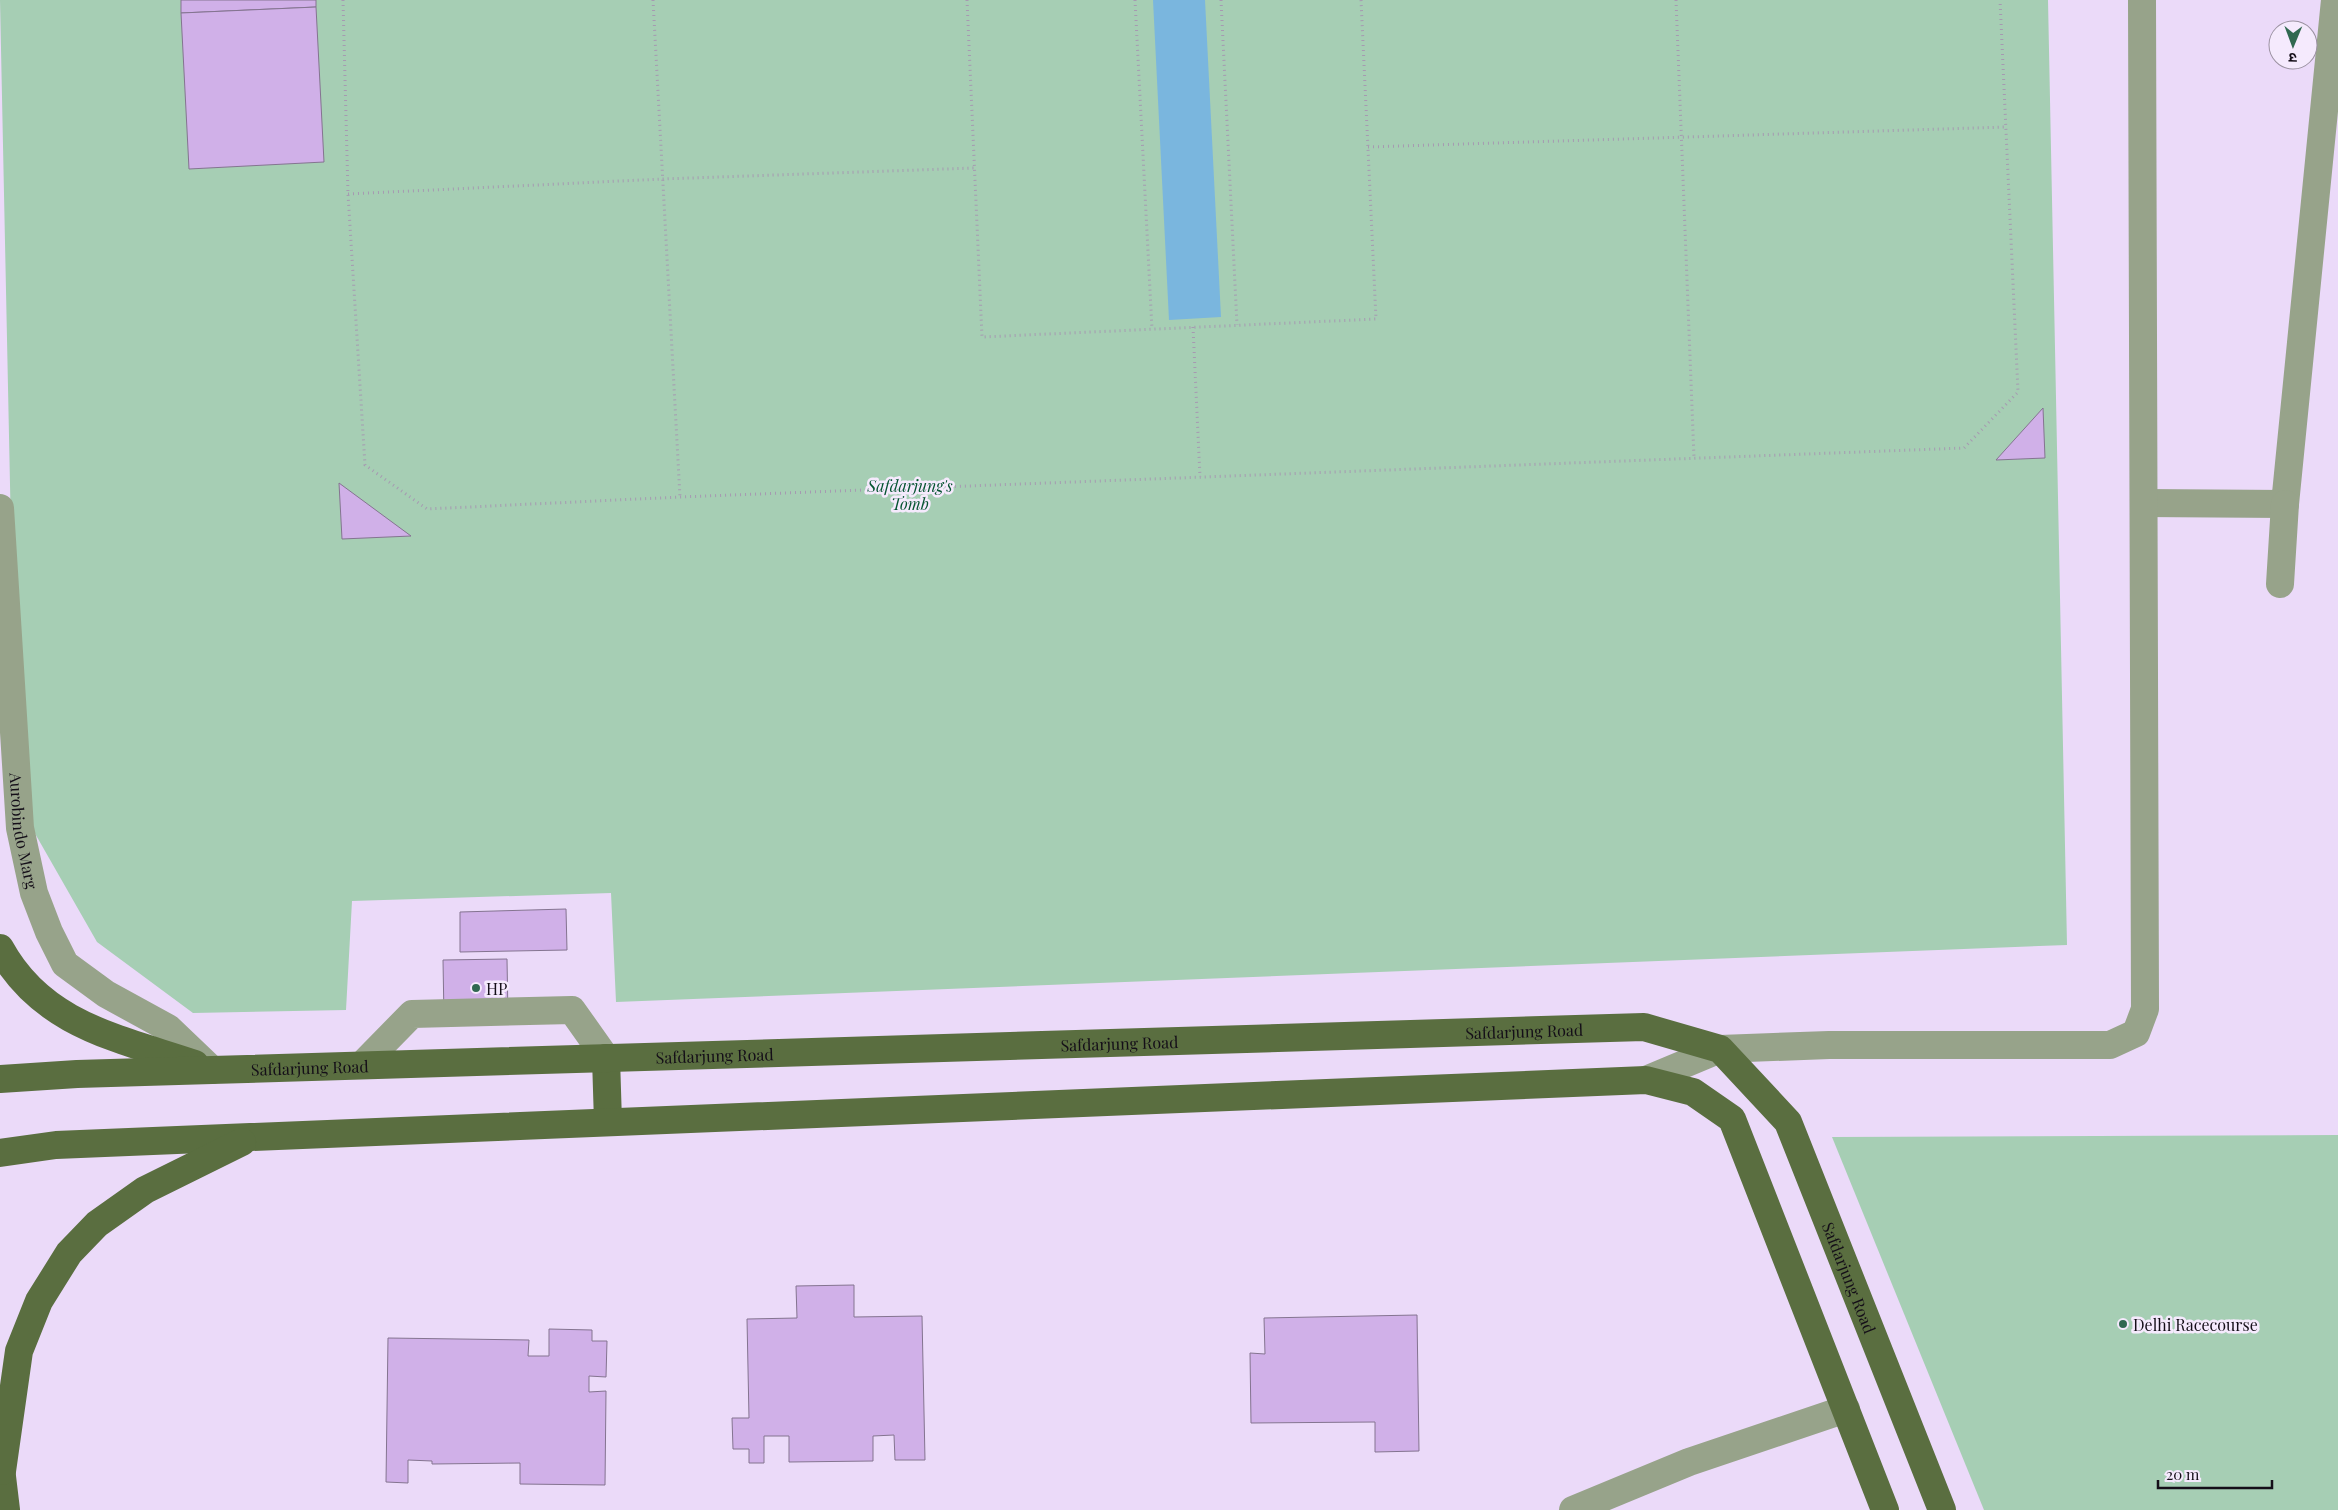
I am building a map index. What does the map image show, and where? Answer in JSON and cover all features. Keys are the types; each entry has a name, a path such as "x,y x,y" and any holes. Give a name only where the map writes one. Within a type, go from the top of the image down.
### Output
{"main road":[{"path":"0,948 10,966 33,992 66,1017 112,1037 212,1070"},
{"name":"Safdarjung Road","path":"0,1079 77,1074 1644,1027 1720,1049 1788,1122 1942,1510"},
{"path":"606,1058 608,1122"},
{"path":"0,1153 56,1146 1646,1080 1693,1092 1732,1119 1885,1510"},
{"path":"6,1510 1,1466 20,1351 39,1301 69,1253 97,1224 145,1190 250,1138"}],"street":[{"path":"1646,1080 1720,1049 1829,1046 2110,1045 2136,1033 2146,1010 2142,0"},
{"path":"2280,584 2285,504 2335,0"},
{"path":"2144,503 2285,504"},
{"name":"Aurobindo Marg","path":"0,508 20,828 34,893 49,932 65,964 106,994 168,1028 212,1070"},
{"path":"362,1065 412,1014 572,1010 606,1058"},
{"path":"1573,1510 1689,1462 1846,1409"}],"path":[{"path":"343,0 348,194 365,465 426,509 680,496 1964,448 2018,392 2000,0"},
{"path":"653,0 680,496"},
{"path":"966,0 982,337 1376,318 1361,0"},
{"path":"1135,0 1152,329"},
{"path":"1221,0 1237,325"},
{"path":"1676,0 1694,458"},
{"path":"1368,147 2006,127"},
{"path":"348,194 662,179 974,168"},
{"path":"1193,327 1200,477"}],"green space":[{"name":"Safdarjung's Tomb","path":"0,0 2048,0 2067,945 616,1002 611,893 352,901 346,1010 193,1013 97,942 29,823 12,581"},
{"name":"Delhi Racecourse","path":"2338,1135 2338,1510 1984,1510 1832,1137"}],"water":[{"path":"1153,0 1205,0 1221,317 1169,320"}],"building":[{"path":"181,0 316,0 316,7 181,13"},
{"path":"316,7 324,162 189,169 181,13"},
{"path":"2043,408 2045,458 1996,460"},
{"path":"339,483 411,536 342,539"},
{"path":"566,909 567,950 460,952 460,912"},
{"path":"507,959 508,1017 444,1018 443,960"},
{"path":"854,1285 854,1317 922,1316 925,1460 895,1460 894,1435 873,1436 873,1461 789,1462 789,1436 764,1436 764,1463 749,1463 749,1449 733,1449 732,1418 749,1418 747,1319 797,1318 796,1286"},
{"path":"1417,1315 1419,1451 1375,1452 1375,1422 1251,1423 1250,1353 1265,1354 1264,1318"},
{"path":"549,1329 592,1330 592,1341 607,1341 606,1377 589,1376 589,1392 606,1391 605,1485 520,1484 520,1463 432,1464 432,1461 408,1460 408,1483 386,1482 388,1338 529,1340 528,1356 549,1356"}],"place":[{"name":"HP","path":"476,988"},
{"name":"Delhi Racecourse","path":"2123,1324"}]}
